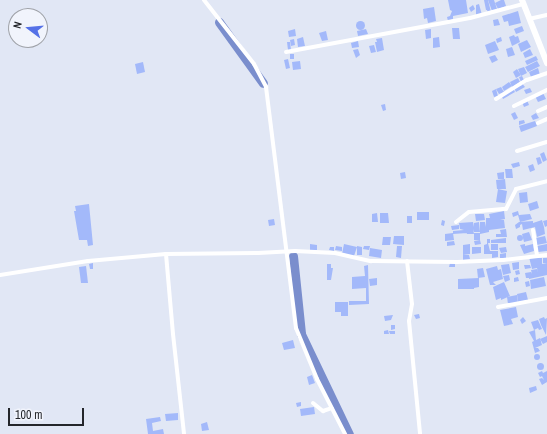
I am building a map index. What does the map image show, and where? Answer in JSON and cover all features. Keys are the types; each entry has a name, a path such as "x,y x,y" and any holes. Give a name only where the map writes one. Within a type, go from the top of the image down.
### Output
{"main road":[{"path":"522,2 547,63"}],"street":[{"path":"204,0 254,64 266,87 298,335 345,434"},
{"path":"286,52 470,18 522,2"},
{"path":"529,19 547,15"},
{"path":"496,99 527,80 547,73"},
{"path":"514,106 547,90"},
{"path":"538,110 547,107"},
{"path":"538,122 547,119"},
{"path":"517,151 547,142"},
{"path":"456,222 469,212 506,209 516,189 547,180"},
{"path":"532,230 537,256"},
{"path":"0,275 88,261 166,254 287,251 330,252 371,261 483,261 547,255"},
{"path":"166,254 184,434"},
{"path":"407,261 412,304 409,325 420,434"},
{"path":"498,307 547,298"},
{"path":"313,403 323,411 332,408"}],"building":[{"path":"448,0 466,0 468,13 453,16 453,19 448,21 447,17 450,16 452,11 450,10"},
{"path":"484,0 488,0 491,12 488,13 486,10"},
{"path":"488,0 494,0 497,9 492,11"},
{"path":"504,0 506,6 498,9 495,3"},
{"path":"479,4 482,15 476,15 476,5"},
{"path":"473,5 475,9 471,12 469,8"},
{"path":"434,7 436,21 428,23 427,18 424,19 423,9"},
{"path":"518,11 521,23 509,26 508,21 504,22 502,16"},
{"path":"498,19 500,25 494,26 493,20"},
{"path":"360,20 365,25 360,30 355,25"},
{"path":"522,26 524,31 516,34 514,29"},
{"path":"452,28 459,28 460,39 453,39"},
{"path":"295,29 296,36 289,37 288,31"},
{"path":"366,29 368,34 358,36 357,31"},
{"path":"431,29 431,38 426,39 425,30"},
{"path":"326,31 328,40 322,41 319,33"},
{"path":"514,35 515,37 518,36 520,42 512,46 509,37"},
{"path":"303,37 305,46 298,47 297,39"},
{"path":"439,37 440,47 433,48 433,38"},
{"path":"501,37 502,41 497,43 496,39"},
{"path":"382,38 384,50 377,52 375,42 377,42 376,39"},
{"path":"294,39 295,45 291,46 290,40"},
{"path":"527,40 531,47 521,52 518,44"},
{"path":"358,41 359,47 352,48 351,43"},
{"path":"495,41 499,50 488,54 485,45"},
{"path":"287,42 290,42 291,50 288,50"},
{"path":"374,45 376,52 371,53 369,46"},
{"path":"512,47 515,55 508,57 506,49"},
{"path":"358,49 360,55 356,58 353,50"},
{"path":"530,49 533,55 525,58 523,53"},
{"path":"290,54 294,54 294,59 290,59"},
{"path":"495,55 498,60 492,63 489,57"},
{"path":"536,56 538,60 527,65 525,61"},
{"path":"288,59 290,68 286,69 284,60"},
{"path":"300,61 301,69 293,70 292,62"},
{"path":"537,61 540,66 528,72 525,67"},
{"path":"143,62 145,72 137,74 135,64"},
{"path":"524,67 527,73 521,76 518,69"},
{"path":"538,68 540,75 531,77 529,72"},
{"path":"517,69 521,75 516,78 513,72"},
{"path":"522,76 524,80 521,82 519,77"},
{"path":"518,78 520,82 512,87 510,82"},
{"path":"509,82 512,86 504,91 502,87"},
{"path":"521,82 525,87 516,92 514,88 522,85"},
{"path":"501,87 504,92 499,94 496,89"},
{"path":"513,88 515,92 503,99 501,95"},
{"path":"530,88 532,92 526,94 524,90"},
{"path":"496,89 498,96 494,97 492,91"},
{"path":"543,93 546,99 538,102 535,96"},
{"path":"527,100 529,105 524,107 522,102"},
{"path":"385,104 386,110 383,111 381,105"},
{"path":"515,112 518,118 514,120 511,114"},
{"path":"536,113 539,118 533,120 531,116"},
{"path":"524,120 525,123 519,125 519,121"},
{"path":"535,121 537,126 521,132 519,126"},
{"path":"544,152 547,160 543,162 540,154"},
{"path":"540,157 542,163 538,165 536,158"},
{"path":"519,162 520,166 513,168 511,164"},
{"path":"533,164 535,170 530,172 528,166"},
{"path":"505,169 512,169 513,178 506,178"},
{"path":"405,172 406,178 401,179 400,173"},
{"path":"504,172 504,179 498,179 497,173"},
{"path":"505,179 506,189 497,189 496,180"},
{"path":"498,189 507,191 505,203 496,202"},
{"path":"527,192 528,202 520,203 519,193"},
{"path":"537,201 539,208 530,211 528,204"},
{"path":"89,204 93,245 88,246 87,240 79,240 74,211 76,211 75,206"},
{"path":"504,211 505,219 500,220 504,220 505,228 489,230 489,232 480,234 480,240 474,240 474,233 480,233 480,222 485,222 486,227 486,218 490,218 489,214"},
{"path":"518,211 519,215 530,214 532,219 520,222 518,215 513,217 512,213"},
{"path":"417,212 429,212 429,220 417,220"},
{"path":"377,213 378,222 372,222 372,214"},
{"path":"380,213 388,213 389,223 380,223"},
{"path":"475,214 484,214 485,220 476,221"},
{"path":"407,216 412,216 412,223 407,223"},
{"path":"274,219 275,225 269,226 268,220"},
{"path":"442,220 445,221 444,226 441,225"},
{"path":"542,220 545,234 537,237 535,227 523,230 522,224 516,229 515,225 519,222 533,221 533,223"},
{"path":"547,220 547,226 545,227 543,221"},
{"path":"473,222 474,227 474,223 479,222 480,232 474,232 473,229 474,234 453,234 453,231 464,230 460,229 459,223"},
{"path":"459,225 459,229 452,230 451,226"},
{"path":"506,229 507,237 496,237 496,234 501,234 500,230"},
{"path":"529,232 532,240 524,242 522,234"},
{"path":"453,233 454,240 445,241 445,234"},
{"path":"520,235 523,238 520,241 517,238"},
{"path":"394,236 404,236 404,245 393,244"},
{"path":"545,236 547,243 537,245 536,238"},
{"path":"383,237 391,237 390,245 382,245"},
{"path":"506,238 506,243 491,243 491,240"},
{"path":"487,239 490,239 490,243 488,243 490,251 498,251 498,257 492,258 492,254 484,254 484,245 487,244"},
{"path":"480,240 481,244 475,245 474,241"},
{"path":"454,241 455,245 447,246 447,242"},
{"path":"310,244 317,245 317,250 310,250"},
{"path":"344,244 357,247 354,256 342,254"},
{"path":"470,244 470,254 463,255 463,245"},
{"path":"491,244 498,244 498,250 491,250"},
{"path":"525,244 525,246 533,244 534,251 524,254 520,245"},
{"path":"547,244 547,251 538,252 537,246"},
{"path":"336,246 342,247 342,251 335,250"},
{"path":"357,246 362,247 362,255 357,255"},
{"path":"364,246 370,246 369,250 363,249"},
{"path":"397,246 402,246 401,258 396,257"},
{"path":"330,247 334,247 334,251 329,250"},
{"path":"472,247 481,247 481,253 472,254"},
{"path":"506,247 507,252 501,253 499,248"},
{"path":"370,248 382,250 381,258 369,256"},
{"path":"506,253 506,258 500,258 500,254"},
{"path":"463,255 469,255 470,259 463,260"},
{"path":"529,257 542,258 542,264 547,263 547,275 529,279 526,278 525,273 531,272 532,274 531,270 537,269 538,273 537,268 532,269"},
{"path":"543,258 547,258 547,263 543,263"},
{"path":"519,262 519,269 513,270 512,263"},
{"path":"93,263 93,269 90,269 89,264"},
{"path":"450,263 455,263 455,267 449,267"},
{"path":"327,264 331,264 331,268 333,268 331,280 327,280"},
{"path":"509,264 511,273 503,275 501,265"},
{"path":"368,265 369,304 349,305 349,301 366,301 366,288 352,289 352,277 365,276 364,266"},
{"path":"524,265 530,265 531,268 525,269"},
{"path":"86,266 88,283 81,283 79,267"},
{"path":"497,266 498,270 501,269 503,279 493,282 496,285 490,285 486,269"},
{"path":"483,268 485,277 478,278 477,269"},
{"path":"519,270 520,274 516,275 515,271"},
{"path":"509,275 510,280 505,282 503,276"},
{"path":"518,277 519,281 514,282 514,278"},
{"path":"544,277 546,286 531,289 530,280"},
{"path":"377,278 377,285 370,286 369,279"},
{"path":"479,278 479,287 474,289 458,289 458,279"},
{"path":"529,281 530,286 526,287 525,282"},
{"path":"504,282 510,296 501,300 501,298 496,300 493,287"},
{"path":"526,292 528,300 518,302 517,294"},
{"path":"517,295 518,303 508,304 507,297"},
{"path":"335,302 348,302 348,316 341,316 341,312 335,312"},
{"path":"516,307 518,317 511,319 513,324 504,326 500,310"},
{"path":"419,314 420,318 416,319 414,315"},
{"path":"393,315 391,320 385,321 384,316"},
{"path":"523,317 526,321 522,324 520,320"},
{"path":"544,317 545,319 547,318 546,335 539,319"},
{"path":"538,320 542,329 539,330 538,328 534,330 531,322"},
{"path":"391,325 395,325 395,329 391,330"},
{"path":"388,330 389,334 384,334 384,331"},
{"path":"535,330 536,340 540,338 542,345 535,348 538,348 540,351 535,353 532,342 534,341 529,332"},
{"path":"389,331 395,331 395,334 390,334"},
{"path":"547,336 547,342 543,344 540,339"},
{"path":"293,340 295,348 284,350 282,343"},
{"path":"537,354 540,357 537,360 534,357"},
{"path":"540,362 544,366 540,370 536,366"},
{"path":"542,371 543,373 547,371 547,382 542,385 539,379 542,378 544,380 538,373"},
{"path":"312,375 315,383 309,385 307,377"},
{"path":"536,386 537,390 530,393 529,388"},
{"path":"301,402 301,406 297,407 296,403"},
{"path":"314,407 315,414 301,416 300,409"},
{"path":"178,413 178,420 166,421 165,414"},
{"path":"160,417 161,421 152,423 153,431 163,429 164,434 148,434 146,419"},
{"path":"207,422 209,430 202,431 201,424"}],"waterway":[{"path":"219,22 263,83"},
{"path":"293,256 301,334 349,434"}]}
